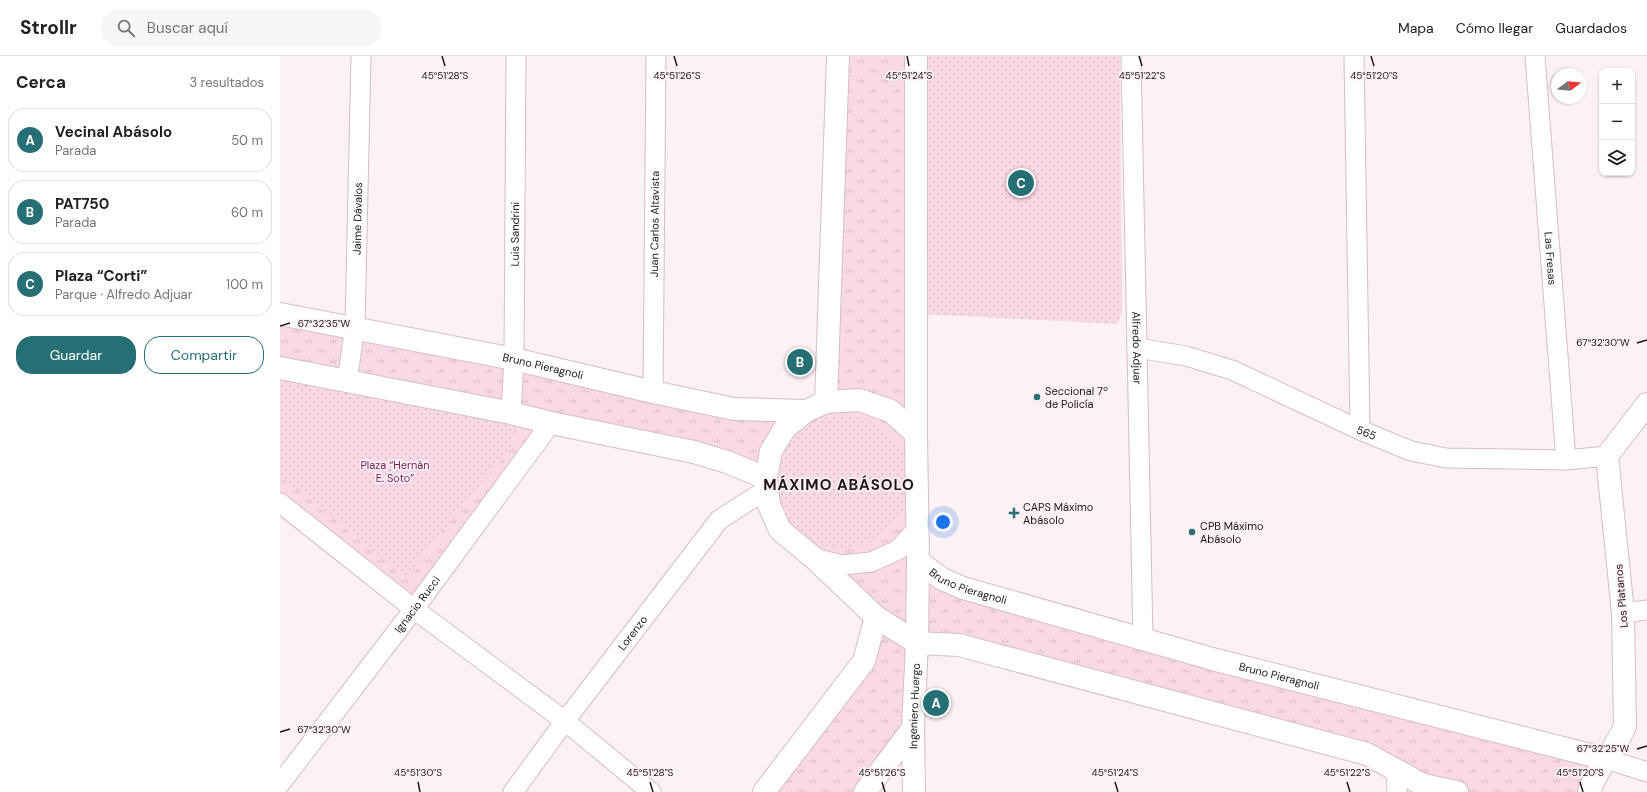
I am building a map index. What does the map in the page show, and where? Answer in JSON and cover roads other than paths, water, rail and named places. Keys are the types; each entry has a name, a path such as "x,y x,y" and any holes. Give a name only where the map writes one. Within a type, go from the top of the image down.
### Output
{"street":[{"name":"Jaime Dávalos","path":"347,382 355,328 361,56"},
{"name":"Luis Sandrini","path":"511,413 514,359 516,56"},
{"name":"Juan Carlos Altavista","path":"653,392 656,56"},
{"path":"826,402 838,56"},
{"name":"Ingeniero Huergo","path":"914,792 913,728 917,644 918,561 916,434 916,56"},
{"name":"Alfredo Adjuar","path":"1131,56 1143,640"},
{"path":"1354,56 1360,430"},
{"name":"Las Fresas","path":"1536,56 1566,460"},
{"name":"Bruno Pieragnoli","path":"280,314 514,359 653,392 734,409 806,411"},
{"name":"565","path":"1137,348 1186,356 1232,370 1360,430 1412,451 1446,458 1566,460 1607,456"},
{"path":"280,368 511,413 551,423 694,452 728,462 766,483"},
{"path":"916,434 891,411 860,400 826,402 806,411 785,428 771,451 766,483 769,505 780,530 814,558 876,617 917,644 959,645 1367,754 1423,785 1457,792"},
{"path":"1607,456 1647,404"},
{"name":"Ignacio Rucci","path":"280,784 414,609 551,423"},
{"name":"Los Platanos","path":"1589,792 1594,776 1618,742 1625,726 1623,613 1607,456"},
{"name":"Lorenzo","path":"513,792 565,721 718,520 766,483"},
{"path":"280,503 414,609 565,721 651,792"},
{"path":"814,558 842,565 871,562 898,550 918,528"},
{"name":"Bruno Pieragnoli","path":"918,561 942,579 963,588 1223,662 1606,759 1647,772"},
{"path":"1623,613 1647,610"},
{"path":"764,792 864,661 876,617"},
{"path":"864,792 913,728"},
{"path":"1396,771 1397,792"}],"place":[{"name":"Plaza “Corti”","path":"1021,183"},
{"name":"PAT750","path":"800,362"},
{"name":"Seccional 7º de Policía","path":"1037,397"},
{"name":"CAPS Máximo Abásolo","path":"1014,513"},
{"name":"CPB Máximo Abásolo","path":"1192,532"},
{"name":"Vecinal Abásolo","path":"936,703"}],"district":[{"name":"MÁXIMO ABÁSOLO","path":"839,485"}],"park label":[{"name":"Plaza “Hernán E. Soto”","path":"395,471"}]}
